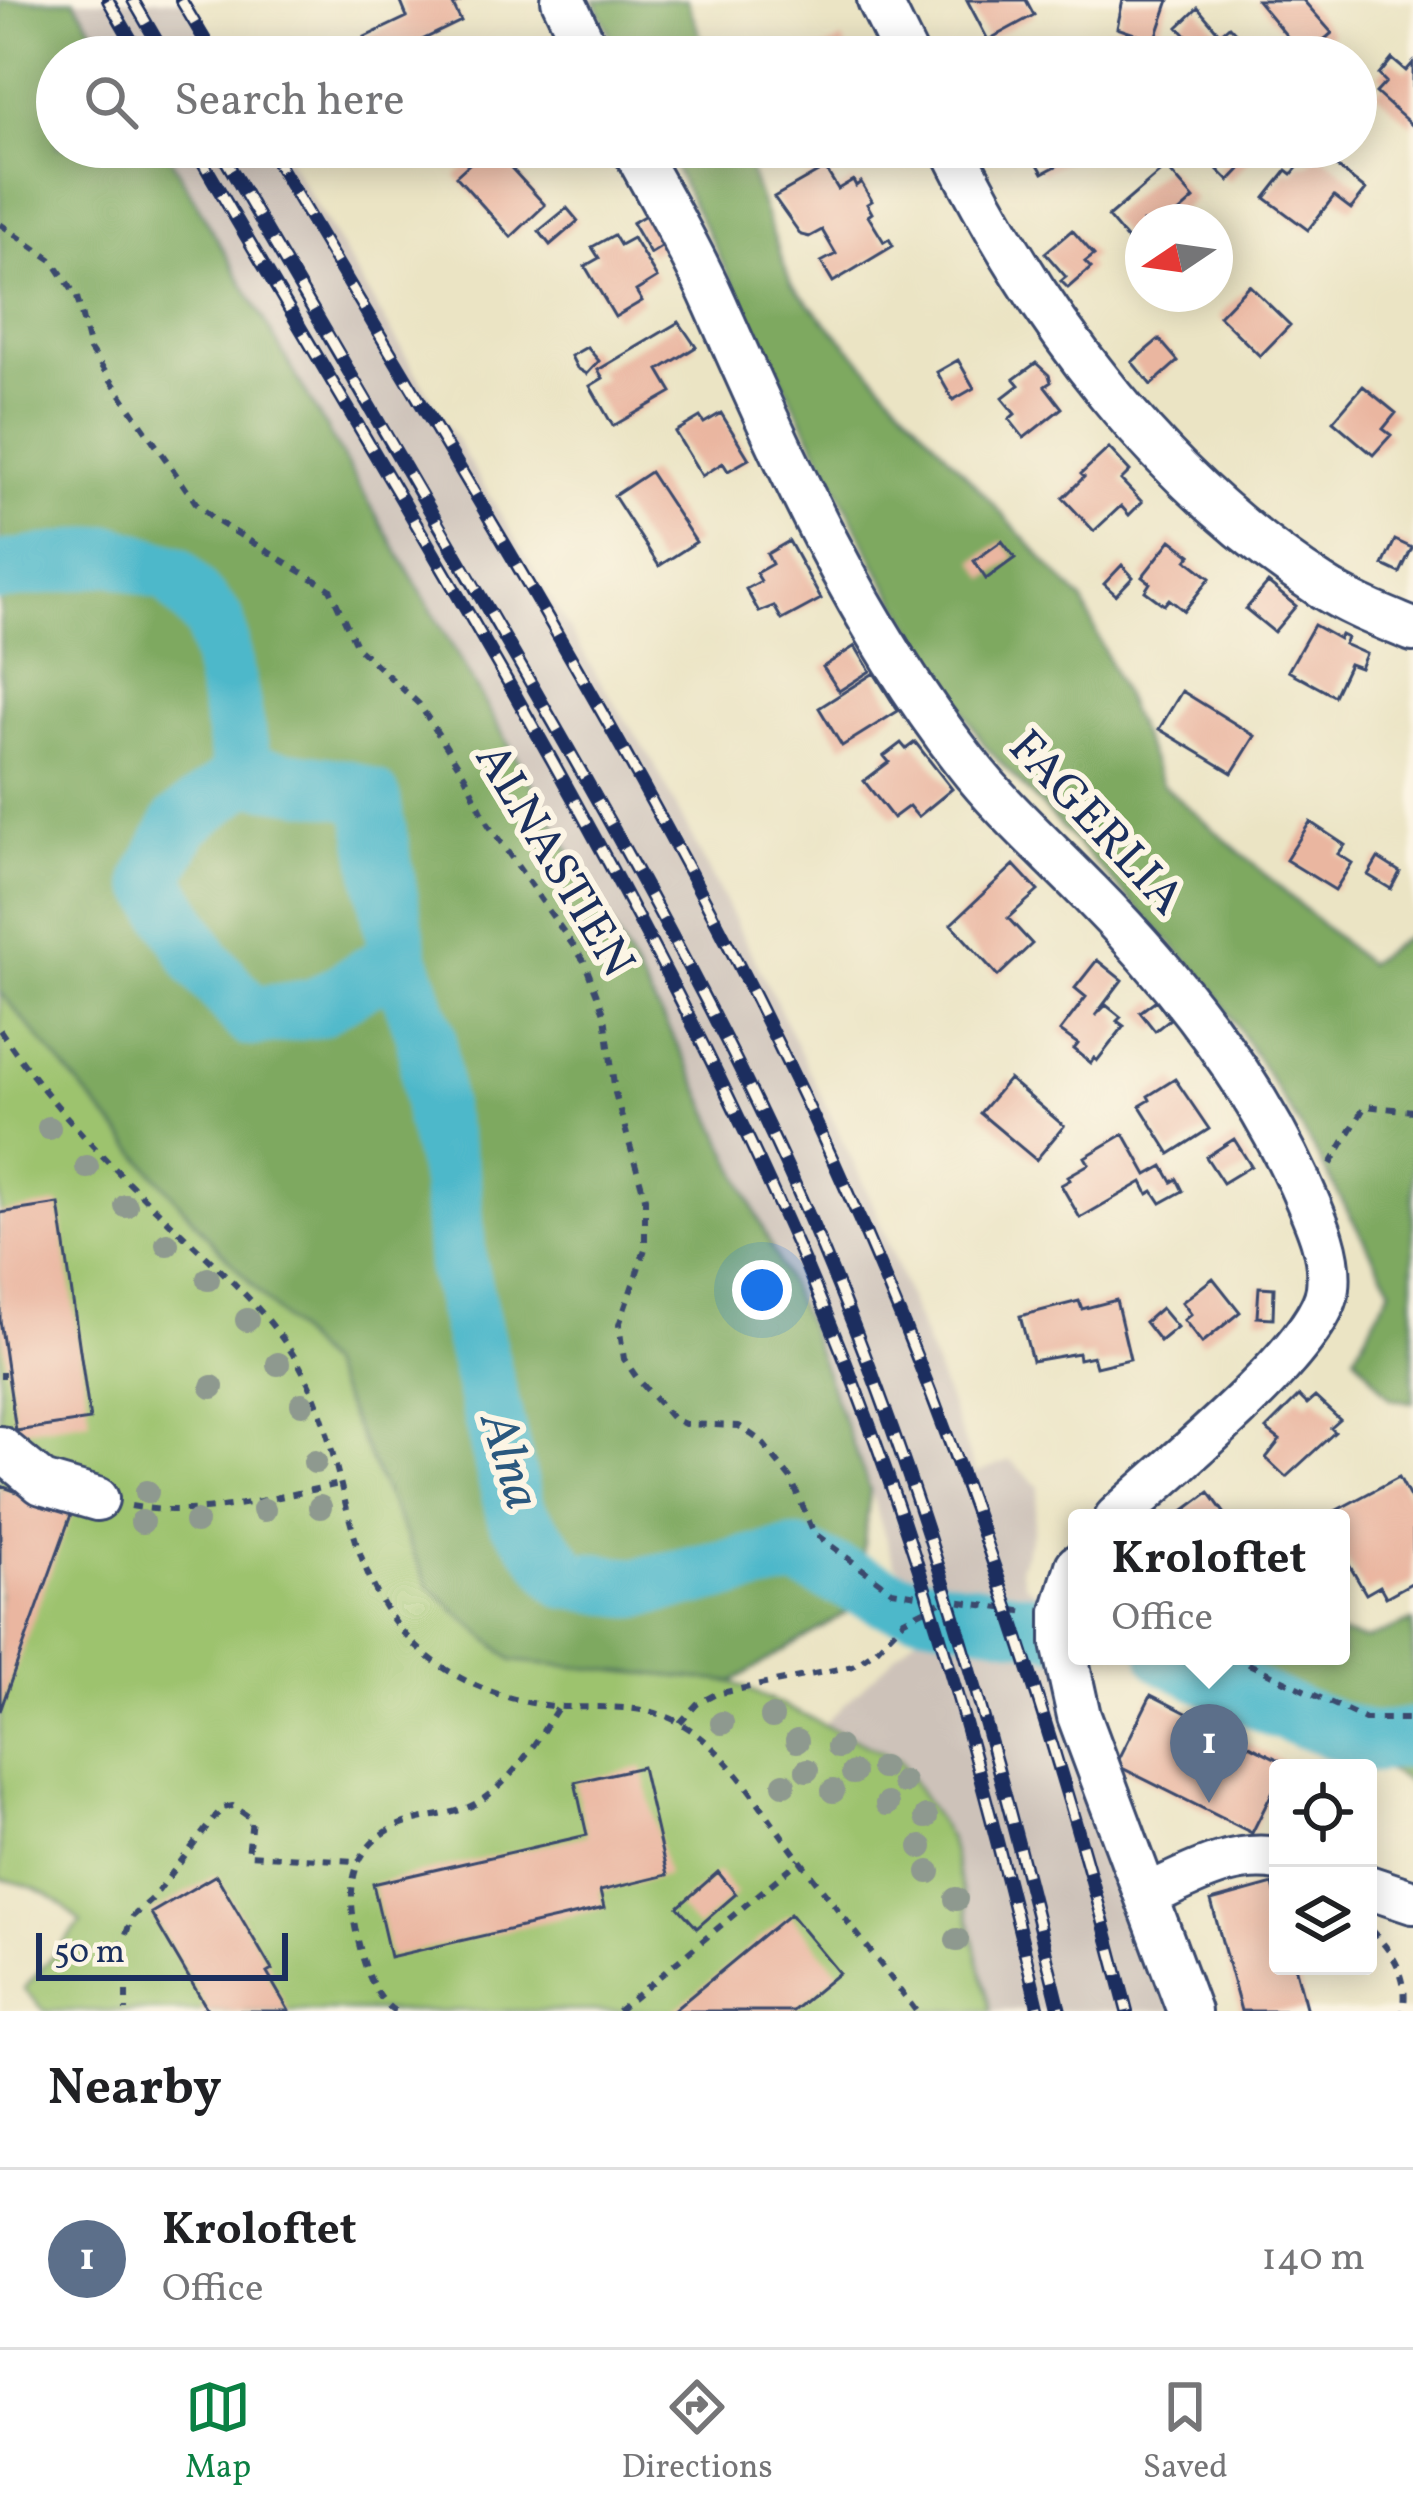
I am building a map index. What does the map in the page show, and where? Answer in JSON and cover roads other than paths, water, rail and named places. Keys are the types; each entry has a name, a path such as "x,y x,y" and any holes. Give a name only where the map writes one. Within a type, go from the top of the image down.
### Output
{"street":[{"path":"563,0 580,36"},
{"path":"879,0 897,36"},
{"name":"FAGERLIA","path":"644,168 879,638 965,762 1156,963 1210,1032 1247,1086 1308,1204 1328,1267 1328,1289 1315,1326 1265,1381 1126,1509"},
{"path":"963,168 1056,326 1176,471 1267,549 1322,587 1413,630"},
{"path":"0,1448 41,1483 97,1498"},
{"path":"1068,1587 1053,1623 1079,1716 1189,2011"},
{"path":"1148,1895 1222,1862 1261,1864"},
{"path":"1377,1891 1413,1902"}],"waterway":[{"name":"Alna","path":"0,571 111,555 173,574 215,622 244,775 181,823 153,879 203,962 251,1017 316,1008 399,958 426,1035 435,1117 451,1181 457,1265 516,1515 567,1579 635,1588 795,1556 896,1601 1068,1630"},
{"name":"Alna","path":"244,775 345,789 371,799 399,958"},
{"name":"Alna","path":"1187,1665 1276,1708 1371,1743 1413,1737"}],"railway":[{"path":"108,0 129,36"},
{"path":"133,0 154,36"},
{"path":"181,0 202,36"},
{"path":"206,168 590,829 664,968 800,1252 874,1437 937,1626 1039,2011"},
{"path":"230,168 624,848 791,1176 874,1380 945,1587 1006,1798 1060,2011"},
{"path":"281,168 636,772 771,1029 833,1160 921,1368 999,1579 1067,1794 1127,2011"}],"place":[{"name":"Kroloftet","path":"1209,1803"}]}
